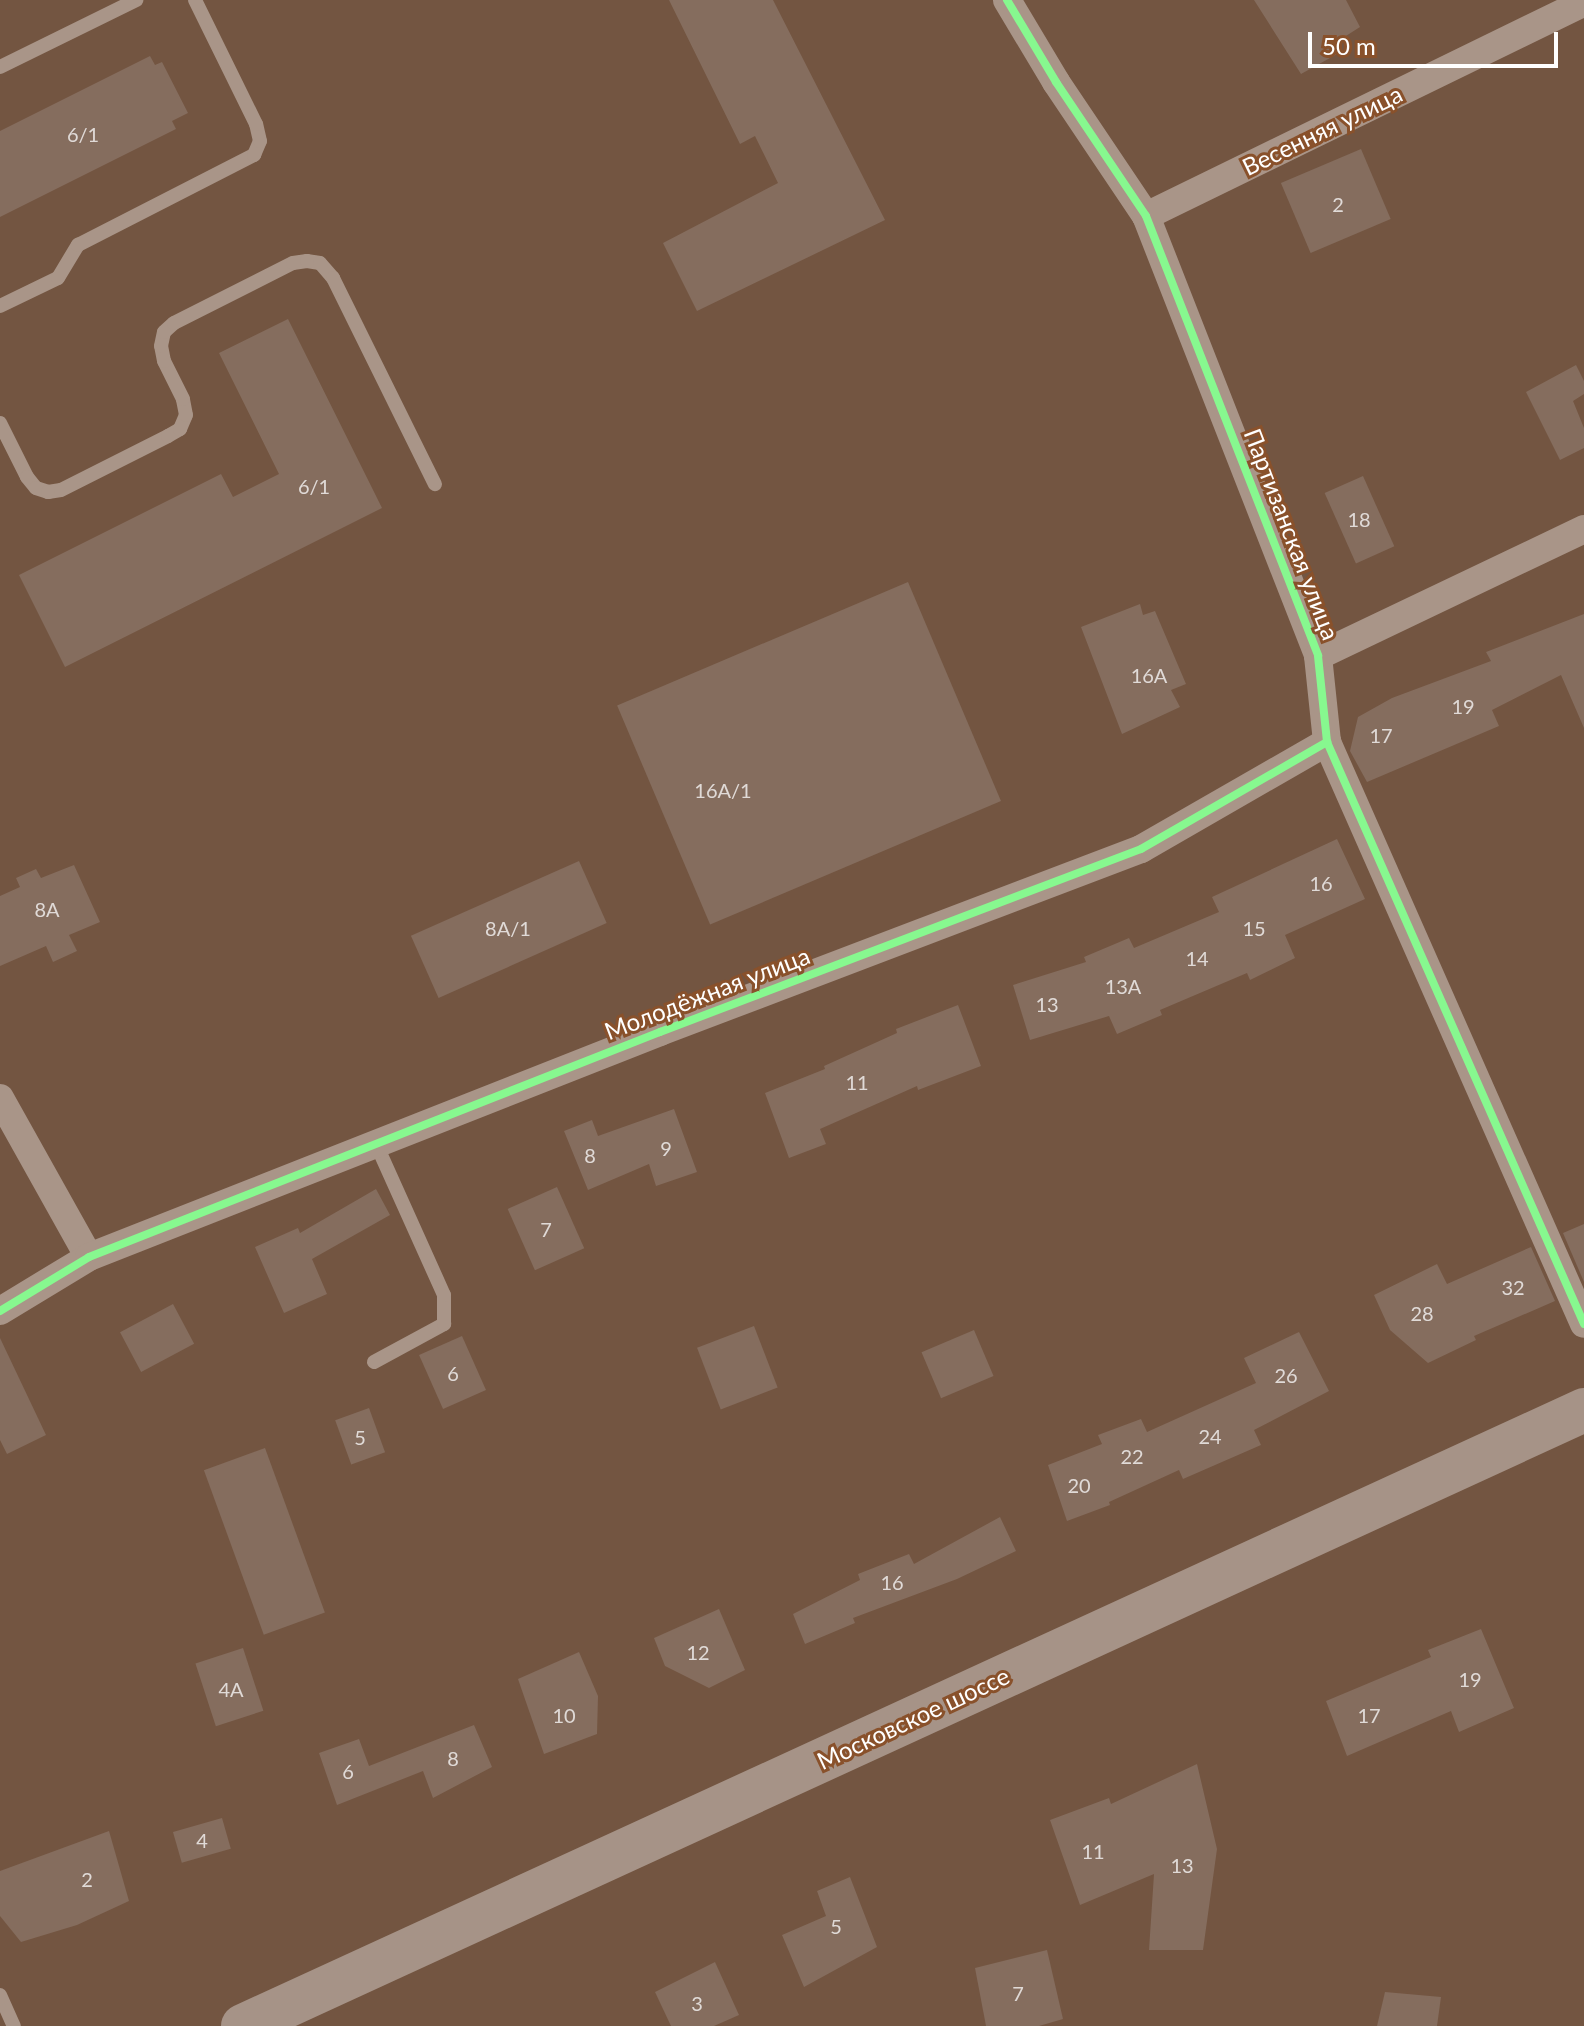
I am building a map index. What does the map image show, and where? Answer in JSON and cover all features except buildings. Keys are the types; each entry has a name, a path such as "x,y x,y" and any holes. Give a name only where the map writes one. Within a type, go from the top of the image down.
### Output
{"main road":[{"name":"Московское шоссе","path":"243,2026 1584,1410"}],"street":[{"name":"Партизанская улица","path":"1007,0 1056,82 1146,216 1318,656 1327,742 1584,1324"},
{"name":"Весенняя улица","path":"1146,216 1584,2"},
{"path":"1318,656 1584,529"},
{"name":"Молодёжная улица","path":"0,1311 89,1257 1141,849 1327,742"},
{"path":"0,1098 89,1257"}],"lane":[{"path":"0,67 136,0"},
{"path":"0,306 58,278 78,245 254,155 260,141 256,124 195,0"},
{"path":"0,423 27,477 36,488 48,492 61,490 168,436 180,429 186,415 183,399 164,361 161,346 164,332 174,323 293,263 307,261 320,263 333,278 435,484"},
{"path":"374,1362 444,1324 444,1295 376,1144"},
{"path":"0,1995 14,2026"}],"cycle path":[{"path":"1007,0 1056,82 1146,216 1318,656 1327,742 1584,1324"},
{"path":"0,1311 89,1257 660,1032 1141,849 1327,742"}]}
